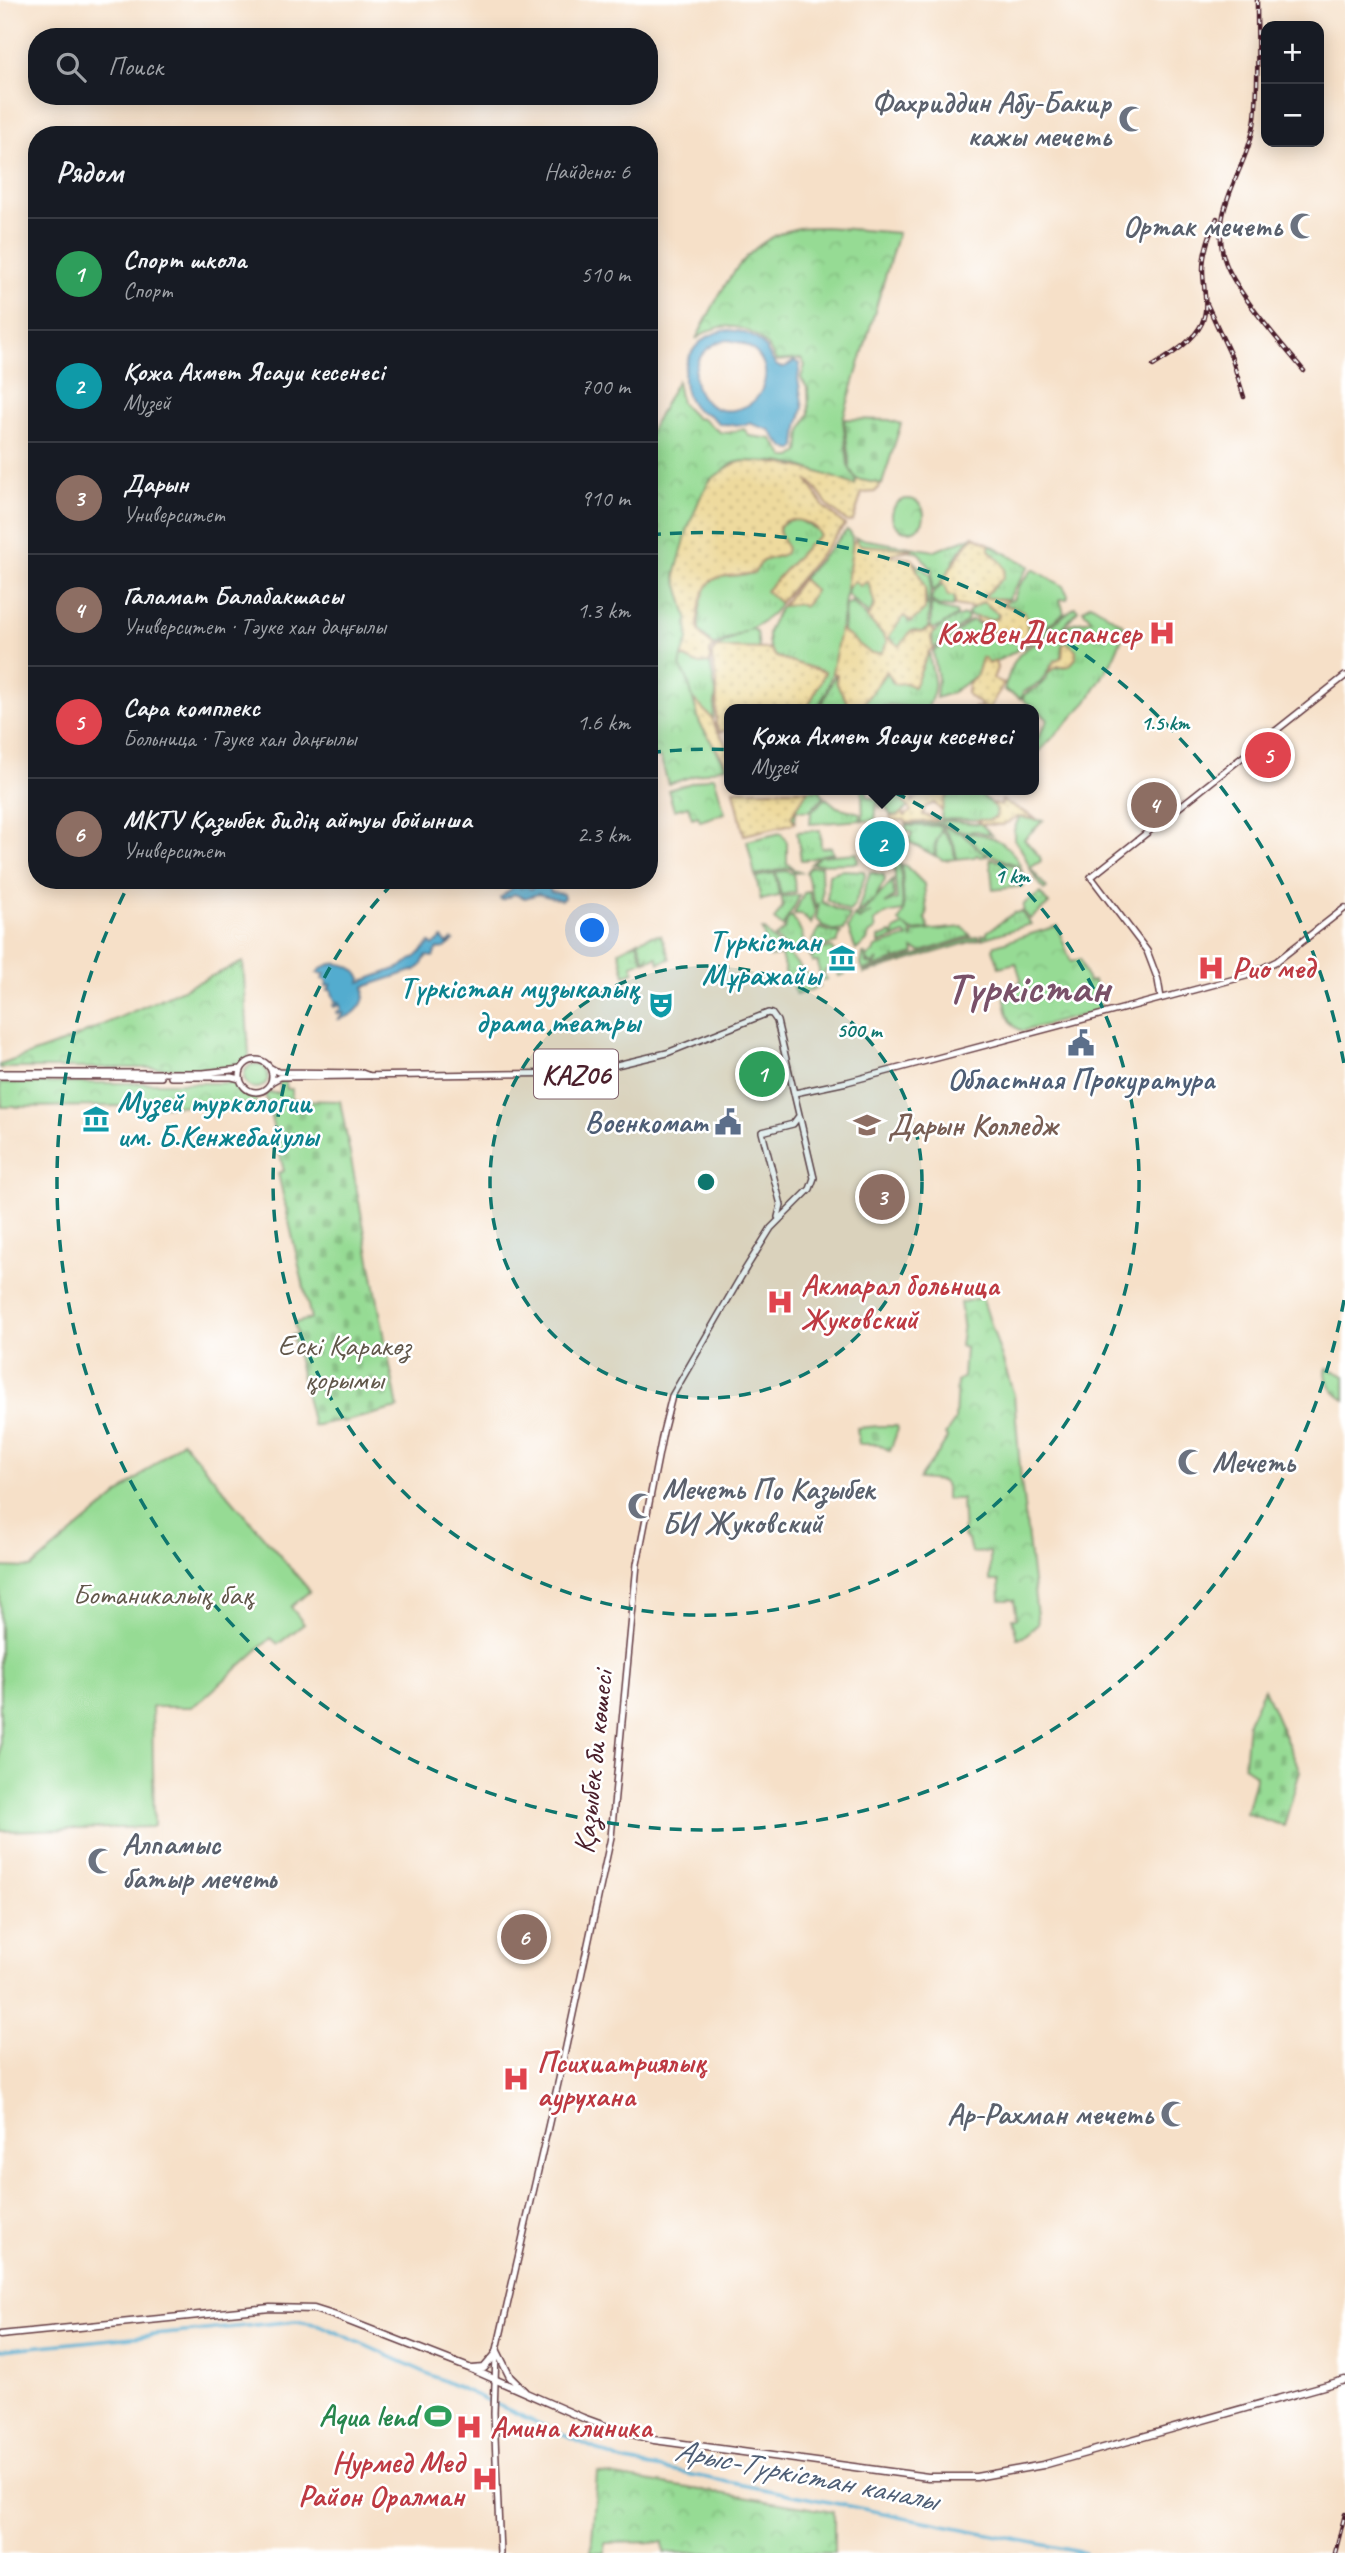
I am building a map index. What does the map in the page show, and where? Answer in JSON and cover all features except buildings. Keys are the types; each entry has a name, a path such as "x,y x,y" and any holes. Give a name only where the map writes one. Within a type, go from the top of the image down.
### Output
{"highway":[{"path":"0,2336 295,2307 314,2309 613,2429 654,2440 882,2472 952,2478 997,2475 1043,2465 1345,2381"},
{"path":"0,2336 295,2311 332,2318 612,2433 654,2444 881,2476 952,2482 998,2478 1044,2469 1345,2381"},
{"path":"471,2370 484,2368 496,2353 507,2372 526,2393"}],"main road":[{"path":"1161,999 1158,980 1147,951 1091,877 1345,676"},
{"path":"771,1228 780,1213 780,1205 762,1132 793,1124 799,1116 795,1094 1261,971 1345,908"},
{"name":"KАZ06","path":"0,1075 232,1077 240,1079 246,1088 253,1092 264,1090 280,1077 583,1073 667,1053 762,1014 772,1014 777,1021 795,1094"},
{"name":"KАZ06","path":"0,1075 203,1073 242,1069 247,1063 257,1060 278,1072 362,1073 370,1076"},
{"path":"269,1067 271,1082"},
{"path":"240,1079 242,1069"},
{"name":"Қазыбек би көшесі","path":"500,2553 493,2382 496,2353 611,1838 637,1564 663,1432 671,1396 771,1228 813,1186 814,1178 799,1116"},
{"path":"780,1205 788,1210"}],"green space":[{"path":"826,227 898,233 843,419 848,466 856,479 855,485 801,466 778,462 734,463 710,480 688,528 675,575 687,617 688,640 680,667 687,678 700,724 724,767 668,784 661,759 658,758 658,416 677,381 681,403 696,418 702,419 720,432 744,429 750,436 772,439 785,457 792,457 799,452 801,431 809,414 808,389 801,378 805,365 801,359 776,361 761,340 741,329 719,328 696,339 735,270 762,243 799,228"},
{"path":"844,419 889,420 901,424 882,484 856,479 850,469"},
{"path":"908,499 919,504 924,515 919,526 908,531 897,526 892,515 897,504"},
{"path":"799,520 819,531 819,537 806,547 767,591 780,603 776,610 761,623 714,646 699,631 701,600 707,585 720,577 754,573 762,561 780,556 785,544 779,529 781,524"},
{"path":"847,530 851,533 853,547 836,660 820,704 809,704 825,672 774,656 768,642 769,630 782,606 799,604 804,607 815,591 802,579"},
{"path":"974,536 960,551 944,579 932,591 932,570 918,552 859,545 855,538 935,551"},
{"path":"989,544 1029,566 1008,599 982,597 994,586 1003,565 989,550"},
{"path":"914,562 931,575 928,628 920,633 913,630 903,645 898,646 888,637 901,618 906,616 909,622 927,605 925,588"},
{"path":"1033,569 1063,586 1068,595 1067,599 1060,599 1064,613 1028,640 1025,633 1027,623 1019,609 999,603 1013,600 1019,586"},
{"path":"867,580 875,602 869,615 847,594 849,585 855,581"},
{"path":"943,584 955,596 953,607 938,606 931,600 933,593"},
{"path":"852,602 886,638 887,645 883,653 870,653 843,632 845,605"},
{"path":"931,602 938,608 956,612 957,615 931,629"},
{"path":"983,602 999,617 991,620 970,616 968,613 975,605"},
{"path":"1091,604 1124,625 1122,629 1125,631 1112,661 1087,702 1039,752 1039,735 1048,720 1039,711 1039,704 1029,704 1024,701 1023,696 1043,683 1050,671 1069,666 1076,658 1062,646 1061,658 1054,661 1040,683 1023,692 1021,699 1004,690 1008,677 1016,659 1027,648 1058,635 1070,624 1092,620 1083,610"},
{"path":"1075,607 1078,610 1059,632 1041,637 1022,648"},
{"path":"968,616 967,621 933,649 932,634 950,620"},
{"path":"972,620 1000,637 1021,643 1021,647 990,664 982,658 977,675 951,693 936,698 938,678 933,652"},
{"path":"751,628 757,632 759,649 716,648"},
{"path":"929,651 934,685 929,704 864,703 887,671 892,682 917,680"},
{"path":"681,656 697,664 710,663 716,693 713,720 693,699 680,667"},
{"path":"836,672 836,682 848,704 822,704"},
{"path":"714,776 725,813 700,821 698,816 692,818 688,806 674,810 668,790"},
{"path":"805,795 823,795 824,797 809,811 796,810 795,820 792,820 791,816"},
{"path":"862,795 867,795 884,807 877,803 875,820 863,821"},
{"path":"882,795 902,795 908,807 897,816 890,815"},
{"path":"948,795 977,795 992,804 997,815 990,820 941,819 943,802"},
{"path":"826,798 837,807 860,813 861,820 810,824 811,812"},
{"path":"1019,817 1043,821 1024,839 1040,857 1041,861 1030,868 1047,888 1044,890 1032,873 1014,839"},
{"path":"949,821 981,824 992,835 976,831 962,832 943,824 906,825"},
{"path":"906,826 941,826 935,856 908,841 912,834 906,830"},
{"path":"942,826 961,833 987,856 957,859 954,844"},
{"path":"820,830 821,848 831,847 833,853 801,860 797,832"},
{"path":"942,830 953,846 955,859 943,860 936,856 935,844"},
{"path":"781,833 787,842 787,863 802,872 795,873 789,868 755,875 747,841"},
{"path":"963,833 983,835 1000,842 1013,853 1022,871 1014,864 983,852"},
{"path":"857,853 858,863 811,864 820,856"},
{"path":"990,858 1018,868 1024,886 993,890"},
{"path":"900,863 903,911 886,914 874,922 876,929 856,950 848,928 854,916 859,920 871,913 860,918 855,915 863,913 893,880 894,897 884,904 897,899 894,864"},
{"path":"902,865 924,884 925,918 929,929 913,931 905,926 911,932 912,940 914,932 963,927 971,936 921,952 913,949 914,954 863,970 863,954 866,963 874,965 878,960 871,964 866,958 875,947 908,937 905,934 879,943 879,938 891,933 893,936 895,930 903,926 899,921 904,911"},
{"path":"821,866 822,902 850,916 843,930 834,931 821,926 816,919 819,903 816,908 806,872 810,867"},
{"path":"841,870 864,871 865,876 854,906 849,912 827,900 829,874"},
{"path":"786,871 793,874 796,892 781,895 776,872"},
{"path":"870,872 884,875 885,880 874,900 857,914"},
{"path":"775,873 779,896 761,900 756,877"},
{"path":"809,892 815,912 811,924 801,914 794,914 804,893"},
{"path":"1040,893 1049,904 1030,919 1023,911 1024,904"},
{"path":"799,895 783,927 774,920 783,906 781,897"},
{"path":"1021,912 1031,924 982,939 982,935 987,935 987,932 1014,913"},
{"path":"792,916 802,933 804,945 802,949 789,951 775,937 785,929 787,920"},
{"path":"1057,926 1071,962 1080,959 1088,982 1094,981 1102,1010 1023,1031 1010,1020 1003,990 1017,987 1021,979 1016,963 999,967 993,949 995,945"},
{"path":"819,928 841,933 837,943 816,948 812,941"},
{"path":"762,930 820,987 796,995 792,982 785,984 784,981 787,980 781,955 770,957"},
{"path":"661,935 670,959 659,963 657,957 646,961 649,955 645,961 638,941"},
{"path":"979,936 980,939 864,974 864,972"},
{"path":"637,942 643,961 632,965 634,972 625,975 619,951"},
{"path":"832,948 845,974 839,976 837,969 826,970 824,975 827,979 820,981 818,962 812,962 811,959 817,949"},
{"path":"243,962 249,1054 248,1058 235,1068 0,1068 0,1065 67,1041"},
{"path":"256,1064 265,1067 268,1076 265,1085 256,1088 247,1085 244,1076 247,1067"},
{"path":"770,1070 773,1085 744,1094 738,1077"},
{"name":"Ескі Қаракөз қорымы","path":"285,1079 287,1089 292,1089 292,1100 340,1101 398,1408 313,1426 292,1335 297,1334 294,1323 311,1319 278,1173 284,1171 265,1093 280,1093 280,1080"},
{"path":"0,1083 235,1083 248,1095 256,1095 256,1105 2,1107"},
{"path":"982,1297 1014,1395 1038,1624 1023,1637 1017,1638 1012,1618 1017,1618 1014,1600 1000,1600 999,1581 990,1581 990,1552 971,1553 968,1540 964,1536 962,1499 946,1499 946,1486 941,1481 919,1479 942,1447 947,1437 945,1435 955,1421 957,1381 963,1377 965,1348 960,1346 963,1323 960,1303"},
{"path":"1327,1368 1345,1376 1345,1400 1330,1386"},
{"path":"897,1426 890,1451 878,1444 859,1444 857,1428"},
{"name":"Ботаникалық бақ","path":"182,1441 310,1591 291,1607 304,1624 278,1644 271,1638 191,1707 152,1707 152,1827 0,1831 0,1567 31,1568"},
{"path":"1264,1689 1300,1771 1284,1826 1246,1813 1256,1775 1244,1766 1248,1722"},
{"path":"597,2473 834,2512 834,2553 664,2553 663,2542 605,2543 605,2553 591,2553"}],"sand":[{"path":"743,461 800,467 855,485 856,479 882,484 875,492 862,493 853,521 848,522 830,508 808,481 824,507 845,525 780,603 766,591 820,535 815,527 806,522 785,521 779,527 787,549 785,554 762,561 754,573 724,576 710,582 701,602 698,624 701,635 714,646 710,652 710,663 697,664 681,656 687,630 676,569 692,515 707,484 723,470"},
{"path":"974,536 989,544 989,550 1005,570 1003,578 983,597 1005,600 1007,602 1001,604 1023,611 1027,618 1027,640 1013,641 994,633 976,620 976,617 991,620 998,618 999,614 983,602 972,608 955,605 955,596 948,596 941,583"},
{"path":"856,541 860,545 913,549 886,555 912,559 925,588 925,610 911,622 904,616 889,639 900,646 911,631 924,632 931,627 934,632 931,637 933,649 929,651 914,687 905,683 895,684 886,671 865,704 848,704 836,682 837,674 832,673 840,629 870,653 882,653 887,642 884,635 867,618 875,605 868,581 860,586 855,581 846,588 853,542"},
{"path":"802,579 815,591 804,607 799,604 782,606"},
{"path":"1068,643 1076,650 1076,658 1069,666 1058,666 1049,672 1054,661 1062,657 1063,644"},
{"path":"716,648 770,649 776,657 825,672 809,704 724,704 724,731 720,732 716,724 717,682 712,654"},
{"path":"982,658 989,664 995,661 997,668 993,679 1004,683 992,704 980,704 967,694 968,684 977,675"},
{"path":"693,699 712,718 724,740 724,760 700,724"},
{"path":"735,795 805,795 791,816 795,823 744,835"},
{"path":"902,795 913,795 912,802 920,795 948,795 942,811 934,803 925,807 923,815 938,819 935,821 891,821 890,817 902,812 905,816 911,811 901,799"},
{"path":"1002,800 1037,819 1017,817 1003,825 981,824 977,820 996,817 997,810 992,803 1001,805"}],"water":[{"path":"729,330 754,337 777,366 787,366 794,361 800,364 798,379 803,408 793,450 783,445 770,430 749,423 720,424 694,407 687,395 685,370 695,348 716,333","holes":["724,340 751,348 757,354 765,370 765,379 753,402 738,409 723,410 711,406 702,397 696,385 695,372 699,360 708,348"]},
{"path":"511,889 550,889 551,892 563,894 564,898 561,900 538,894 525,898 514,894 502,900 500,898"},
{"path":"442,938 447,944 454,941 445,948 437,949 433,957 426,956 421,966 415,970 364,987 364,998 359,1008 339,1019 344,1013 336,1012 341,1010 340,1005 333,1005 339,1002 335,1001 331,990 328,990 331,985 326,986 327,981 322,979 325,974 317,973 322,968 334,964 346,965 357,973 361,978 360,982 401,967 430,943 433,946"}],"waterway":[{"name":"Арыс-Түркістан каналы","path":"0,2350 297,2321 320,2325 622,2461 1085,2553"}],"railway":[{"path":"1257,0 1255,118 1252,136 1226,204 1221,240 1224,258 1237,285 1304,371"},
{"path":"1153,366 1187,342 1202,323 1205,304 1204,256 1217,218"},
{"path":"1207,304 1231,356 1244,397"},
{"path":"1335,2553 1345,2514"}],"place":[{"name":"Фахриддин Абу-Бакир кажы мечеть","path":"1132,119"},
{"name":"Ортак мечеть","path":"1303,226"},
{"name":"КожВенДиспансер","path":"1162,633"},
{"name":"Сара комплекс","path":"1268,755"},
{"name":"Галамат Балабакшасы","path":"1154,805"},
{"name":"Қожа Ахмет Ясауи кесенесі","path":"882,844"},
{"name":"Түркістан Мұражайы","path":"842,958"},
{"name":"Рио мед","path":"1211,968"},
{"name":"Түркістан музыкалық драма театры","path":"661,1005"},
{"name":"Областная Прокуратура","path":"1081,1043"},
{"name":"Спорт школа","path":"762,1074"},
{"name":"Музей туркологии им. Б.Кенжебайулы","path":"96,1119"},
{"name":"Военкомат","path":"728,1122"},
{"name":"Дарын Колледж","path":"867,1125"},
{"name":"Дарын","path":"882,1197"},
{"name":"Акмарал больница Жуковский","path":"780,1302"},
{"name":"Мечеть","path":"1191,1462"},
{"name":"Мечеть По Казыбек БИ Жуковский","path":"641,1506"},
{"name":"Алпамыс батыр мечеть","path":"101,1861"},
{"name":"МКТУ Қазыбек бидің айтуы бойынша","path":"524,1937"},
{"name":"Психиатриялық аурухана","path":"516,2079"},
{"name":"Ар-Рахман мечеть","path":"1174,2114"},
{"name":"Aqua lend","path":"438,2416"},
{"name":"Амина клиника","path":"469,2427"},
{"name":"Нурмед Мед Район Оралман","path":"485,2479"}],"district":[{"name":"Түркістан","path":"1028,987"}]}
